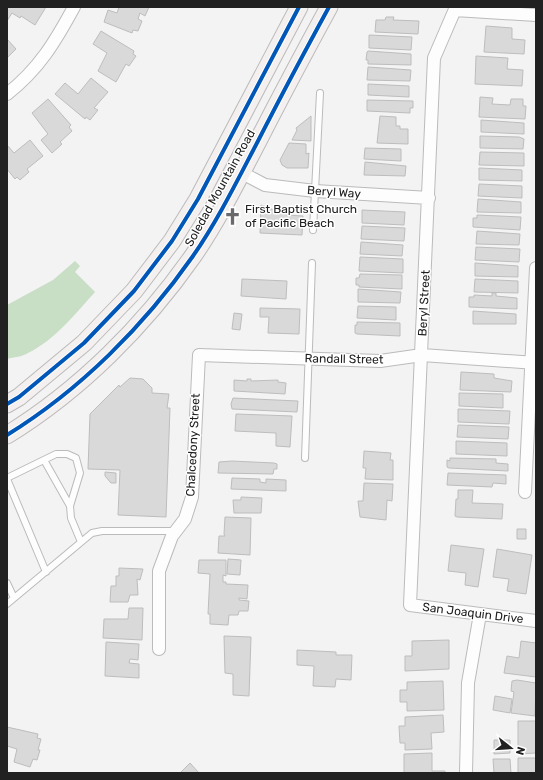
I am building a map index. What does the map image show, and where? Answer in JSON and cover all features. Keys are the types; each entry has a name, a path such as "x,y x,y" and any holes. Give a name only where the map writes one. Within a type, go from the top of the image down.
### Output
{"main road":[{"name":"Soledad Mountain Road","path":"7,404 19,397 84,343 134,292 172,241 218,161 299,7"},
{"name":"Soledad Mountain Road","path":"7,435 34,418 102,362 153,308 194,256 242,173 329,7"},
{"path":"218,161 242,173"}],"street":[{"path":"7,94 24,81 54,44 74,7"},
{"path":"456,8 536,15"},
{"name":"Beryl Street","path":"410,604 434,58 456,8"},
{"name":"Beryl Way","path":"242,173 265,185 315,191 429,198"},
{"path":"526,492 534,362 536,268"},
{"name":"Randall Street","path":"198,355 380,361 422,355 534,362"},
{"name":"Chalcedony Street","path":"159,649 159,572 172,536 185,519 192,498 198,355"},
{"name":"San Joaquin Drive","path":"410,604 536,621"},
{"path":"466,773 468,683 480,614"}],"lane":[{"path":"313,230 320,93"},
{"path":"305,458 312,263"},
{"path":"46,572 7,479 56,454 67,454 76,458 80,473 70,506 71,518 81,542"},
{"path":"44,460 70,506"},
{"path":"7,604 92,533 102,531 175,531"},
{"path":"7,582 14,598"}],"green space":[{"path":"75,261 80,266 75,272 95,292 56,334 38,348 21,356 7,359 7,305 53,280"}],"building":[{"path":"7,7 46,7 35,25 21,16 20,18 12,13 7,21"},
{"path":"119,7 149,7 145,16 140,13 138,19 142,21 138,31 133,30 132,33 104,22 108,10 117,13"},
{"path":"386,17 394,17 393,20 419,21 418,34 375,32 376,20 385,20"},
{"path":"486,26 512,28 512,39 525,40 524,54 484,52"},
{"path":"101,31 134,51 133,54 136,56 129,66 126,64 116,82 98,71 107,53 93,44"},
{"path":"369,35 412,37 411,50 369,48"},
{"path":"7,39 16,49 7,58"},
{"path":"368,51 411,54 411,65 368,64 368,60 366,60"},
{"path":"476,56 508,58 507,69 523,70 522,86 475,84"},
{"path":"368,67 411,70 410,81 367,80"},
{"path":"91,78 108,92 94,108 98,110 90,120 86,117 85,119 55,94 65,83 78,94"},
{"path":"368,84 409,86 409,97 368,95"},
{"path":"480,97 493,98 492,104 510,105 511,99 523,99 523,106 526,106 525,119 479,117"},
{"path":"48,99 71,125 69,127 72,131 60,142 62,144 52,153 41,140 48,134 32,113"},
{"path":"367,100 413,101 413,108 410,108 410,113 367,111"},
{"path":"311,116 311,141 292,140 297,130 296,128"},
{"path":"380,116 396,117 396,126 400,126 400,129 408,129 408,144 377,143"},
{"path":"481,120 524,123 524,134 481,132"},
{"path":"480,136 519,137 524,139 523,149 480,148"},
{"path":"30,140 43,156 27,169 29,172 20,180 17,177 15,179 7,169 7,145 14,153"},
{"path":"289,143 306,144 306,154 309,153 308,168 287,168 282,165 280,160"},
{"path":"365,148 401,149 401,161 364,159"},
{"path":"480,152 524,153 524,166 479,165"},
{"path":"365,162 406,166 405,176 364,175"},
{"path":"479,168 522,170 522,181 479,180"},
{"path":"479,184 522,186 522,198 478,196"},
{"path":"478,199 521,202 521,213 477,212"},
{"path":"261,205 287,215 303,216 302,235 260,233"},
{"path":"362,210 405,212 404,225 362,223"},
{"path":"477,215 521,217 520,230 473,227 473,218 477,218"},
{"path":"362,226 405,228 404,241 361,239"},
{"path":"477,231 520,234 519,245 476,244"},
{"path":"361,242 403,245 402,256 360,254"},
{"path":"476,247 520,249 519,262 475,260"},
{"path":"360,257 403,259 403,273 359,271"},
{"path":"475,263 518,266 518,277 475,276"},
{"path":"360,274 402,275 402,289 359,287 359,285 356,285 356,278 359,278"},
{"path":"242,279 287,281 286,299 241,296"},
{"path":"475,279 518,281 518,293 474,292"},
{"path":"358,289 401,292 400,303 358,302"},
{"path":"492,293 496,293 496,296 517,298 517,309 469,307 469,297 474,297 474,295 492,296"},
{"path":"358,306 396,307 396,320 357,318"},
{"path":"260,308 300,309 299,334 268,333 269,317 260,317"},
{"path":"473,311 516,314 516,324 473,324"},
{"path":"234,313 242,314 240,330 232,329"},
{"path":"357,322 400,323 400,336 357,334 355,333 355,325 357,325"},
{"path":"461,372 494,374 494,378 512,381 511,392 460,390"},
{"path":"130,378 143,379 152,388 152,393 169,394 167,408 170,408 166,517 118,515 120,470 88,469 90,414 119,385 120,387"},
{"path":"247,379 251,379 251,381 278,380 278,382 286,383 285,394 234,391 234,380 247,381"},
{"path":"459,393 503,394 503,408 459,406"},
{"path":"233,398 298,401 297,412 232,409 231,404"},
{"path":"458,409 510,411 509,424 458,422"},
{"path":"236,414 292,416 290,447 276,446 276,433 235,431"},
{"path":"458,425 509,427 508,439 457,437"},
{"path":"456,441 507,443 507,456 456,454"},
{"path":"364,451 391,453 390,460 393,460 393,480 365,479 366,468 363,468"},
{"path":"450,458 496,459 496,463 508,464 508,471 449,468 447,467 447,460 450,461"},
{"path":"232,461 274,463 277,464 277,469 274,469 273,474 218,473 219,462"},
{"path":"105,472 116,473 116,483 111,483 105,476"},
{"path":"448,473 506,475 506,484 493,483 492,487 447,485"},
{"path":"232,478 260,479 260,482 266,483 266,479 286,480 286,491 231,489"},
{"path":"364,483 393,484 392,501 387,500 386,520 360,517 358,501 363,501"},
{"path":"458,490 473,490 472,503 503,504 502,519 455,516"},
{"path":"241,497 262,498 261,513 234,513 233,500 241,500"},
{"path":"225,517 251,518 250,555 218,553 219,536 225,536"},
{"path":"517,529 526,529 526,539 517,539"},
{"path":"451,545 484,549 478,587 465,585 466,573 448,571"},
{"path":"497,549 532,555 526,594 507,591 509,579 493,577"},
{"path":"228,559 241,560 240,575 227,574"},
{"path":"199,560 226,560 226,576 223,575 223,582 226,582 226,584 248,585 247,599 239,598 239,600 249,601 248,611 239,611 238,615 229,615 228,625 210,624 210,614 208,614 210,574 198,573"},
{"path":"119,568 143,569 140,580 137,579 138,595 130,595 128,602 110,602 111,586 116,586 116,576 119,576"},
{"path":"129,608 143,608 142,640 103,638 104,619 128,619"},
{"path":"224,636 251,637 249,696 233,695 233,674 225,673"},
{"path":"449,640 449,669 405,671 405,656 412,656 412,641"},
{"path":"521,641 536,643 536,677 504,673 507,656 519,658"},
{"path":"106,642 139,644 138,660 130,659 129,663 139,664 139,678 105,676"},
{"path":"297,650 336,652 336,655 352,655 351,680 336,679 335,687 313,686 314,666 297,665"},
{"path":"517,680 536,683 535,716 511,713 514,692 511,691 512,681"},
{"path":"443,681 444,710 407,711 407,702 400,702 400,690 407,690 407,682"},
{"path":"495,696 512,699 510,713 493,710"},
{"path":"443,715 444,732 431,733 432,749 405,750 405,743 400,743 399,726 405,726 405,717"},
{"path":"518,721 536,721 536,753 518,754"},
{"path":"7,727 38,734 37,738 41,739 37,760 33,759 30,767 14,762 17,749 7,746"},
{"path":"494,740 510,740 510,753 494,754"},
{"path":"432,753 432,771 445,771 445,773 404,773 404,754"},
{"path":"518,758 536,758 536,773 518,773"},
{"path":"493,759 510,759 511,773 494,773"},
{"path":"190,763 199,773 180,773"}],"cycle path":[{"path":"7,404 19,397 84,343 134,291 172,241 198,199 299,7"},
{"path":"7,435 60,398 85,377 132,332 174,282 193,256 219,214 329,7"}],"place":[{"name":"First Baptist Church of Pacific Beach","path":"232,216"}]}
